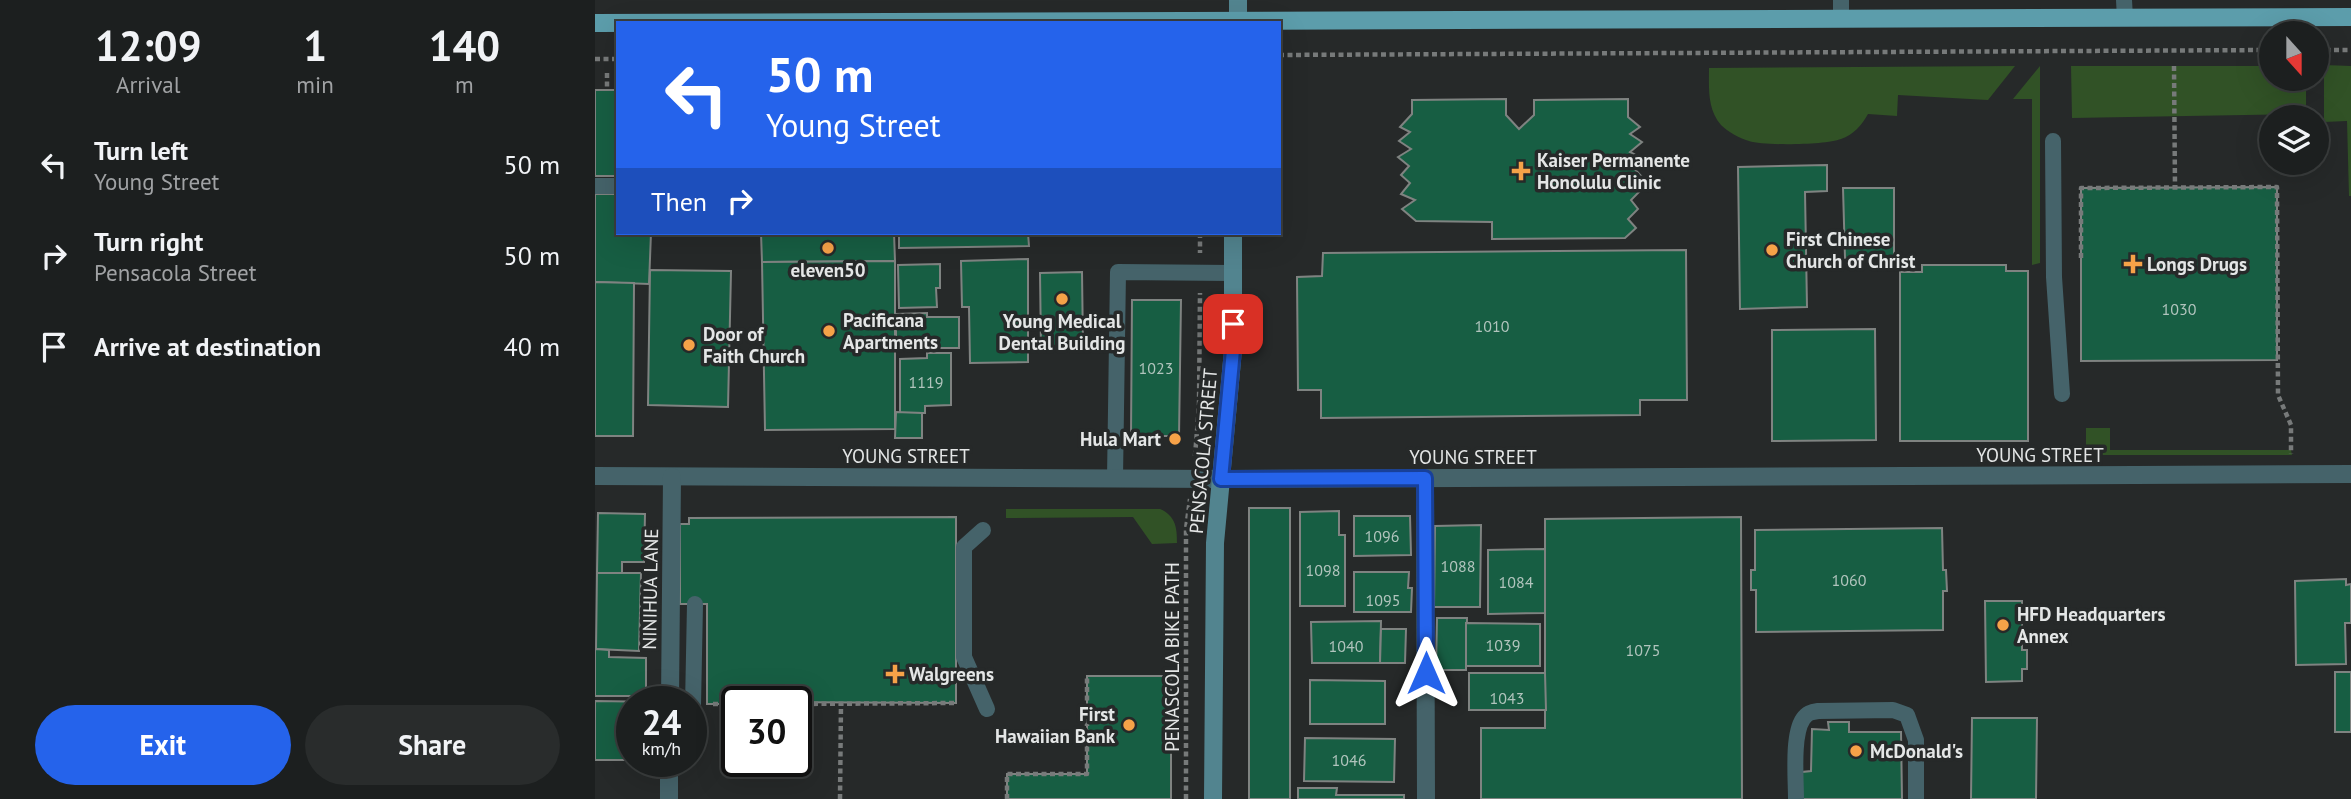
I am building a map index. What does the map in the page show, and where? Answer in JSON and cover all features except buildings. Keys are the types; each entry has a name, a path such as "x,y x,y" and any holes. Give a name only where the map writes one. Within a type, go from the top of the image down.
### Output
{"main road":[{"path":"1238,0 1238,21"},
{"path":"1281,22 1841,19 2125,9 2351,17"},
{"path":"595,23 616,23"},
{"name":"PENSACOLA STREET","path":"1213,799 1215,543 1233,350 1233,235"}],"street":[{"name":"YOUNG STREET","path":"595,476 1221,479 2351,474"},
{"name":"NINIHUA LANE","path":"670,686 672,477"},
{"path":"1425,478 1426,799"},
{"path":"669,777 669,799"}],"lane":[{"path":"1841,0 1841,19"},
{"path":"2053,141 2053,277 2062,394"},
{"path":"595,186 616,186"},
{"path":"1115,478 1118,272 1232,273"},
{"path":"983,530 964,547 964,657 987,709"},
{"path":"693,686 695,604"},
{"path":"1795,799 1798,735 1800,724 1807,715 1818,711 1893,710 1907,715 1915,733 1916,799"}],"path":[{"path":"1281,55 2259,50"},
{"path":"2329,50 2351,50"},
{"path":"595,59 616,59"},
{"path":"2174,66 2175,187"},
{"path":"607,73 607,90"},
{"path":"2081,258 2081,188 2277,187 2278,395 2291,425 2291,455"},
{"path":"1197,438 1200,235"},
{"name":"PENASCOLA BIKE PATH","path":"1186,799 1188,516"},
{"path":"1007,799 1007,774 1087,774 1087,676"},
{"path":"812,704 956,703"},
{"path":"707,704 721,704"},
{"path":"840,799 841,704"}],"green space":[{"path":"2329,65 2351,66 2351,196 2347,121 2329,122 2329,105 2324,105 2324,91 2329,91"},
{"path":"2015,66 1988,100 1898,95 1897,116 1868,114 1860,126 1849,135 1822,143 1768,144 1741,138 1716,119 1710,98 1709,68"},
{"path":"2040,66 2040,263 2032,265 2032,99 2013,99"},
{"path":"2071,66 2259,66 2259,91 2306,91 2306,105 2259,105 2259,115 2072,118"},
{"path":"2086,428 2110,428 2110,450 2291,450 2292,455 2086,455"},
{"path":"1006,509 1160,509 1175,523 1177,543 1152,544 1133,517 1006,518"}],"place":[{"name":"Kaiser Permanente Honolulu Clinic","path":"1521,171"},
{"name":"eleven50","path":"828,248"},
{"name":"First Chinese Church of Christ","path":"1772,250"},
{"name":"Longs Drugs","path":"2133,264"},
{"name":"Young Medical Dental Building","path":"1062,299"},
{"name":"Pacificana Apartments","path":"829,331"},
{"name":"Door of Faith Church","path":"689,345"},
{"name":"Hula Mart","path":"1175,439"},
{"name":"HFD Headquarters Annex","path":"2003,625"},
{"name":"Walgreens","path":"895,674"},
{"name":"First Hawaiian Bank","path":"1129,725"},
{"name":"McDonald's","path":"1856,751"}],"route":[{"path":"1233,324 1221,479 1425,478 1426,673"}]}
